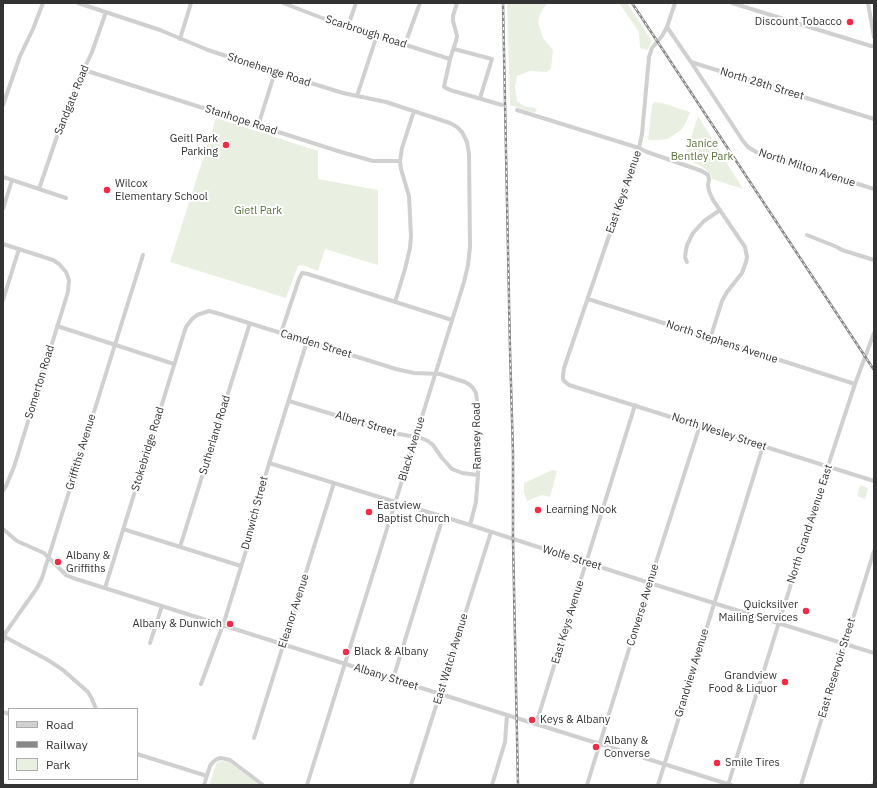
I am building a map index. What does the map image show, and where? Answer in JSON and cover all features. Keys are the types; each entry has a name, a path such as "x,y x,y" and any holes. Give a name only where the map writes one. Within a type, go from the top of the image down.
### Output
{"street":[{"path":"3,105 20,56 43,3"},
{"name":"Stonehenge Road","path":"78,3 160,30 208,50 275,72 327,88 386,102 450,123 462,132"},
{"path":"180,39 191,3"},
{"name":"Scarbrough Road","path":"283,3 291,4 316,16 450,59"},
{"path":"348,26 356,3"},
{"path":"405,44 420,3"},
{"path":"457,3 453,16 457,36 444,87 502,105"},
{"name":"East Keys Avenue","path":"564,381 563,372 639,148 642,134 649,57 652,48 667,27 676,3"},
{"path":"732,3 874,46"},
{"path":"868,3 874,37"},
{"name":"Sandgate Road","path":"39,189 68,104 84,70 106,12"},
{"path":"667,27 691,62"},
{"path":"358,96 377,35"},
{"path":"454,49 492,59 480,98"},
{"name":"North 28th Street","path":"691,62 874,119"},
{"name":"North Milton Avenue","path":"691,62 742,141 748,147 756,152 874,189"},
{"name":"Stanhope Road","path":"84,70 372,161 400,161"},
{"path":"258,126 275,72"},
{"path":"517,110 639,148 702,171 708,175 709,191 713,200 745,247 747,257 742,273 722,301 710,339"},
{"path":"395,302 408,259 411,236 409,196 400,161 402,148 414,111"},
{"name":"Black Avenue","path":"307,785 464,282 470,248 469,148 462,132"},
{"path":"3,177 66,198"},
{"path":"3,208 12,180"},
{"path":"687,262 685,257 687,245 693,232 720,210"},
{"path":"807,235 842,250 874,260"},
{"path":"3,244 19,249 3,300"},
{"name":"Somerton Road","path":"3,492 14,467 68,290 69,280 68,271 53,260 19,249"},
{"name":"Griffiths Avenue","path":"4,638 6,632 40,583 143,255"},
{"path":"281,333 302,273 452,320"},
{"name":"North Stephens Avenue","path":"588,299 855,384"},
{"name":"Camden Street","path":"196,313 208,311 213,312 407,372 422,374 436,373"},
{"name":"Stokebridge Road","path":"105,588 174,364 186,328 196,313"},
{"name":"Sutherland Road","path":"180,547 250,323"},
{"path":"57,326 174,364"},
{"name":"North Grand Avenue East","path":"729,785 828,466 855,384 874,333"},
{"name":"Dunwich Street","path":"200,684 223,625 252,531 260,492 307,341"},
{"name":"Ramsey Road","path":"436,373 465,382 470,385 476,393 478,476 476,502 470,525"},
{"name":"North Wesley Street","path":"564,381 569,385 874,481"},
{"name":"Albert Street","path":"289,401 394,434 416,437 428,441 452,468 462,473 478,476"},
{"name":"East Keys Avenue","path":"536,724 635,405"},
{"name":"Converse Avenue","path":"587,785 649,583 700,425"},
{"name":"Grandview Avenue","path":"658,785 764,446"},
{"name":"Wolfe Street","path":"269,463 470,525 874,654"},
{"name":"Eleanor Avenue","path":"254,738 334,483"},
{"path":"393,679 443,517"},
{"path":"123,529 241,566"},
{"name":"Albany Street","path":"3,530 17,541 43,552 66,575 283,645 729,785"},
{"name":"East Watch Avenue","path":"411,785 491,532"},
{"name":"East Reservoir Street","path":"801,785 874,550"},
{"path":"150,643 162,606"},
{"path":"4,638 48,660 62,670 88,692 96,708"},
{"path":"492,785 505,742 507,715"},
{"path":"138,754 207,776"},
{"path":"204,785 210,766 217,759 222,758 230,760 263,785"}],"green space":[{"path":"507,3 547,3 540,14 538,22 543,38 553,50 551,69 546,72 530,71 517,76 515,87 517,101 524,106 535,108 537,110 535,113 510,105"},
{"path":"619,3 627,3 652,41 647,50 640,48 639,32"},
{"path":"655,102 690,112 682,129 668,139 648,140 652,105"},
{"name":"Janice Bentley Park","path":"698,116 743,189 712,179 711,175 704,168 684,159"},
{"name":"Gietl Park","path":"216,118 318,151 318,179 378,190 378,265 325,249 318,271 303,265 298,266 286,298 170,262"},
{"path":"552,470 557,471 550,497 542,495 527,501 524,492 524,483"},
{"path":"860,485 868,488 865,499 857,496"},
{"path":"217,762 229,762 260,785 209,785"}],"railway":[{"path":"503,3 513,453 513,540 518,785"},
{"path":"632,3 874,370"}],"place":[{"name":"Discount Tobacco","path":"850,22"},
{"name":"Geitl Park Parking","path":"226,145"},
{"name":"Wilcox Elementary School","path":"107,190"},
{"name":"Learning Nook","path":"538,510"},
{"name":"Eastview Baptist Church","path":"369,512"},
{"name":"Albany & Griffiths","path":"58,562"},
{"name":"Quicksilver Mailing Services","path":"806,611"},
{"name":"Albany & Dunwich","path":"230,624"},
{"name":"Black & Albany","path":"346,652"},
{"name":"Grandview Food & Liquor","path":"785,682"},
{"name":"Keys & Albany","path":"532,720"},
{"name":"Albany & Converse","path":"596,747"},
{"name":"Smile Tires","path":"717,763"}]}
